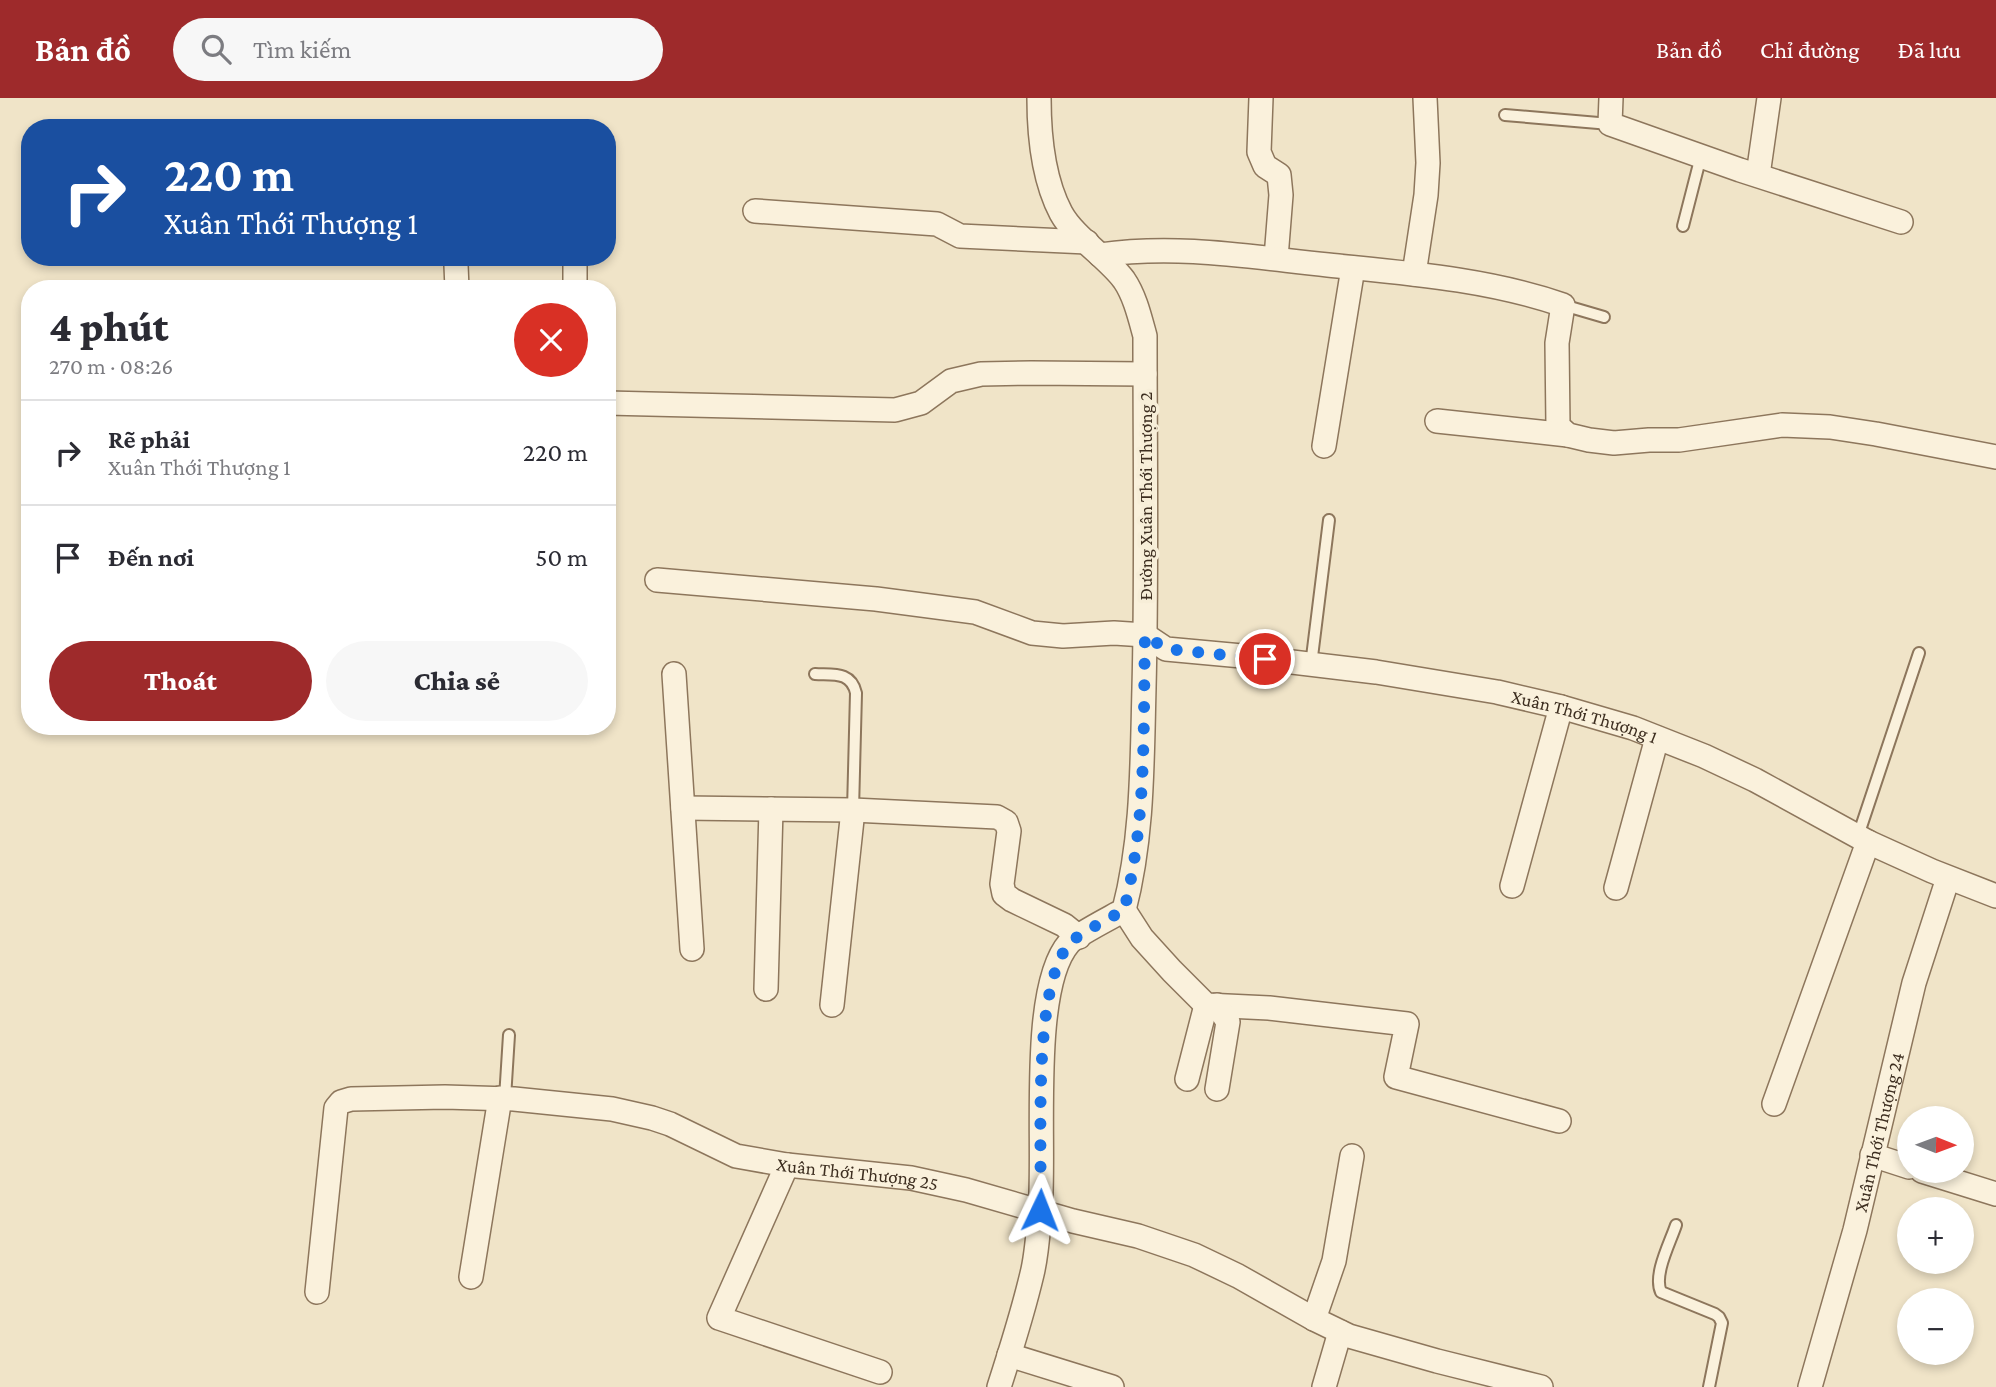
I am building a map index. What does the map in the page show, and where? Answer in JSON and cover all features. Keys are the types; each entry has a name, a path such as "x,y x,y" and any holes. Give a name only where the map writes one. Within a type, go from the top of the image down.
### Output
{"street":[{"name":"Đường Xuân Thới Thượng 2","path":"1039,98 1042,151 1050,185 1062,215 1125,281 1145,335 1145,635 1141,795 1133,876 1124,910"},
{"path":"1261,98 1259,152 1265,166 1279,175 1281,195 1276,258"},
{"path":"1414,274 1427,185 1425,98"},
{"path":"1611,98 1610,124 1901,222"},
{"path":"1758,175 1769,98"},
{"path":"755,211 937,224 960,236 1093,248 1222,252 1414,274 1511,290 1563,305 1557,343 1558,426 1569,435"},
{"path":"1324,446 1353,268"},
{"path":"616,403 895,410 922,403 951,381 981,374 1145,374"},
{"path":"1437,421 1569,435 1614,443 1679,440 1782,425 1830,427 1996,457"},
{"path":"657,580 876,599 975,612 1032,633 1063,636 1145,635"},
{"name":"Xuân Thới Thượng 1","path":"1145,635 1166,649 1311,665 1484,689 1561,706 1704,756 1755,780 1863,839 1948,878 1996,896"},
{"path":"674,674 692,949"},
{"path":"1512,886 1561,706"},
{"path":"1616,888 1657,738"},
{"path":"684,808 853,810 998,817 1006,822 1009,831 1002,884 1004,894 1064,925 1079,937"},
{"path":"766,989 771,808"},
{"path":"832,1005 853,810"},
{"path":"1774,1104 1863,839"},
{"name":"Xuân Thới Thượng 24","path":"1810,1387 1855,1230 1914,983 1948,878"},
{"path":"999,1387 1033,1272 1040,1210 1042,1072 1047,1012 1051,985 1059,960 1070,942 1124,910 1142,938 1228,1022 1217,1089"},
{"path":"1187,1079 1212,1005"},
{"path":"1212,1005 1269,1008 1407,1024 1396,1077 1559,1121"},
{"path":"471,1277 502,1098"},
{"name":"Xuân Thới Thượng 25","path":"317,1292 336,1108 339,1104 351,1099 502,1098 634,1113 670,1124 736,1156 787,1165 911,1178 1040,1210 1073,1222 1138,1236 1194,1255 1340,1332 1437,1361 1541,1387"},
{"path":"1872,1155 1897,1163"},
{"path":"1314,1319 1334,1261 1352,1156"},
{"path":"787,1165 719,1318 880,1372"},
{"path":"1961,1183 1996,1194"},
{"path":"1324,1387 1340,1332"},
{"path":"1009,1355 1112,1387"}],"lane":[{"path":"1505,115 1610,124"},
{"path":"1683,226 1701,156"},
{"path":"1563,305 1604,317"},
{"path":"1311,665 1329,520"},
{"path":"1863,839 1919,653"},
{"path":"815,674 843,676 854,683 853,810"},
{"path":"502,1098 509,1035"},
{"path":"1676,1225 1657,1284 1661,1292 1715,1314 1722,1322 1709,1387"}],"route":[{"path":"1040,1210 1042,1072 1051,985 1059,960 1070,942 1124,910 1133,876 1141,795 1145,635 1166,649 1265,659"}]}
